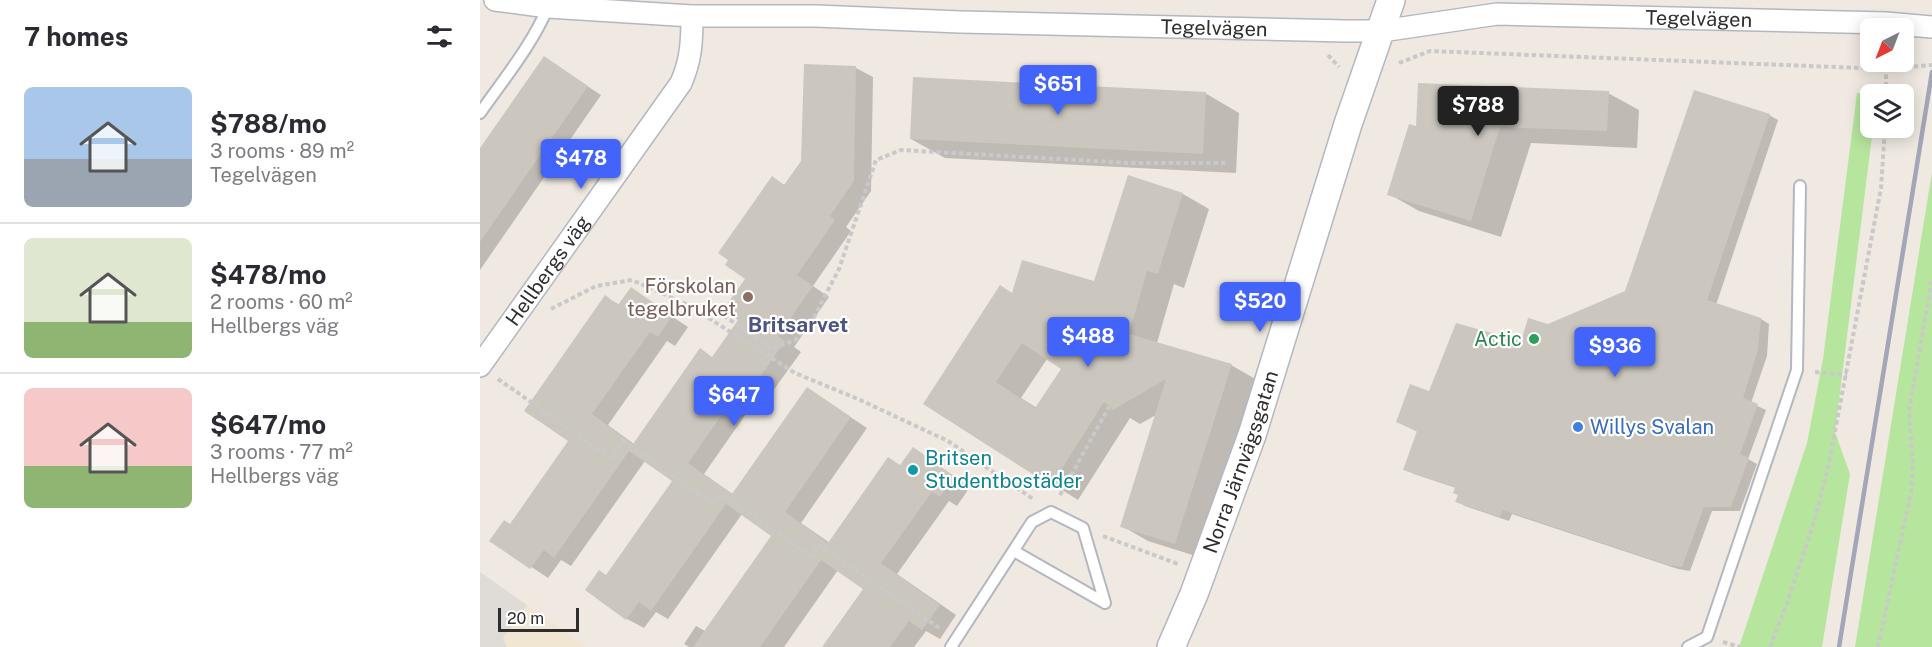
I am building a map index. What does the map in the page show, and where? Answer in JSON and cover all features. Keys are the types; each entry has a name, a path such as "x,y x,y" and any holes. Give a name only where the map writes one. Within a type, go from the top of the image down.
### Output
{"street":[{"name":"Tegelvägen","path":"495,0 548,7 692,16 816,16 960,22 1382,31 1497,14 1886,23 1932,27"},
{"name":"Norra Järnvägsgatan","path":"1172,647 1252,435 1348,124 1391,0"},
{"name":"Hellbergs väg","path":"480,366 681,83 689,64 692,16"}],"lane":[{"path":"480,113 527,46 548,7"},
{"path":"1688,647 1707,637 1797,370 1800,186"},
{"path":"951,647 1032,522 1051,512 1083,528 1105,603 1014,551"}],"path":[{"path":"1430,51 1860,68"},
{"path":"1914,67 1932,65"},
{"path":"1770,647 1815,519 1847,375 1881,188 1884,138"},
{"path":"708,318 714,309 772,350 795,340 814,317 839,269 876,160 900,150 1130,163 1225,163"},
{"path":"530,295 552,310 596,286 632,280 688,305 795,374 858,399 948,441 1051,512 1109,407"},
{"path":"1878,647 1911,492 1913,464 1909,411 1932,280"},
{"path":"1797,370 1847,375"},
{"path":"518,393 611,458 622,441 714,504 721,494 812,556 819,545 929,621"},
{"path":"1083,528 1201,574"}],"shaded area":[{"path":"480,572 527,605 585,647 480,647"},
{"path":"480,572 527,605 503,638 507,647 480,647"}],"green space":[{"path":"1857,93 1860,93 1860,138 1872,138 1835,432 1850,474 1822,647 1739,647 1807,443 1823,359"},
{"path":"1932,172 1932,647 1855,647"}],"building":[{"path":"544,56 588,86 480,242 480,148"},
{"name":"Britsen Studentbostäder","path":"804,64 856,66 854,181 830,216 835,220 797,275 813,286 778,336 785,341 753,387 745,382 688,463 732,494 807,387 851,417 785,512 828,543 888,457 900,465 913,447 954,476 940,497 932,492 881,563 940,605 922,630 909,621 890,647 822,647 863,589 821,560 760,647 693,647 771,536 726,504 651,611 639,602 626,620 585,590 599,570 606,575 672,481 629,451 554,558 544,550 530,569 489,541 504,520 510,524 568,441 524,411 605,295 618,305 631,287 672,316 658,337 650,332 592,414 633,444 700,348 712,357 738,320 723,310 745,279 725,265 728,260 718,253 772,176 784,185 801,161"},
{"path":"913,77 1206,92 1203,154 910,139"},
{"path":"1418,83 1609,91 1607,131 1500,127 1471,221 1387,195 1409,124 1416,126"},
{"name":"Willys Svalan","path":"1694,90 1770,114 1707,300 1761,318 1758,350 1743,398 1758,404 1740,454 1749,458 1731,507 1704,507 1682,567 1668,565 1503,510 1500,517 1455,502 1458,495 1453,493 1455,487 1403,470 1417,431 1396,422 1410,384 1429,391 1456,323 1521,341 1528,318 1548,324 1625,291"},
{"path":"1128,175 1183,193 1158,274 1147,271 1129,334 1232,364 1175,544 1120,527 1166,379 1113,410 1104,402 1051,486 923,404 1000,285 1012,293 1022,260 1094,281","holes":["1022,343 1061,369 1035,408 996,382"]}],"railway":[{"path":"1839,647 1932,72"}],"place":[{"name":"Förskolan tegelbruket","path":"748,297"},
{"name":"Actic","path":"1534,339"},
{"name":"Willys Svalan","path":"1578,427"},
{"name":"Britsen Studentbostäder","path":"913,470"}],"district":[{"name":"Britsarvet","path":"798,325"}]}
